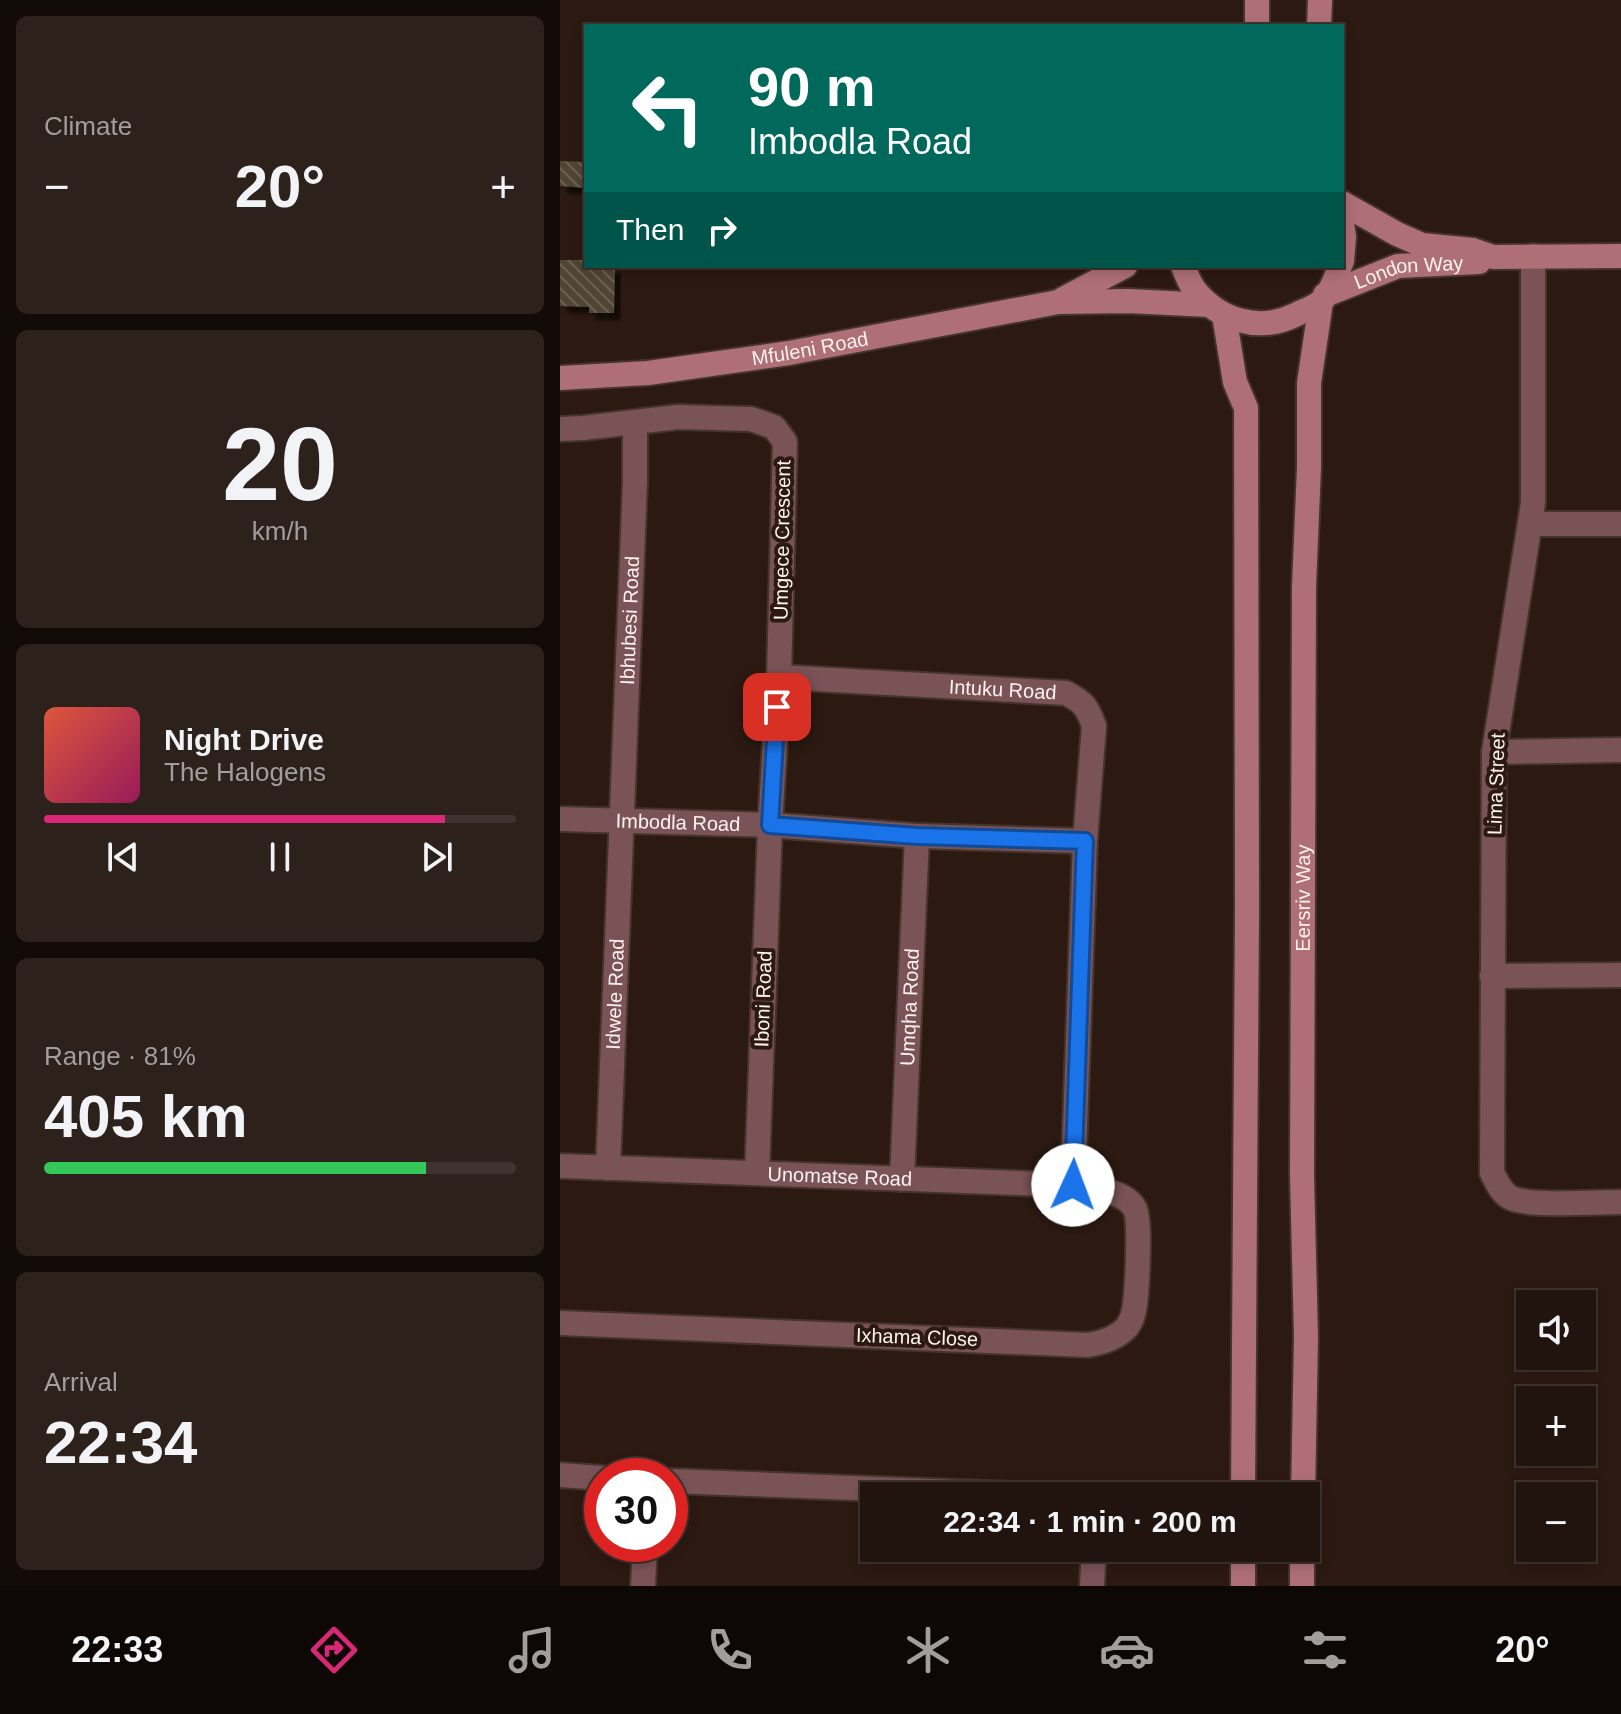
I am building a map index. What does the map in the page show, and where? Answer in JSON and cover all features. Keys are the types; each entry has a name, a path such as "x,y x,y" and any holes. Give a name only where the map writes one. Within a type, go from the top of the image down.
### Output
{"main road":[{"path":"1257,0 1257,24"},
{"path":"1319,24 1320,0"},
{"name":"London Way","path":"1344,204 1422,245 1473,250 1493,257"},
{"name":"London Way","path":"1217,310 1252,324 1281,322 1323,299 1398,266 1477,263 1493,257 1621,256"},
{"name":"Mfuleni Road","path":"1058,302 1121,268"},
{"path":"1184,268 1192,286 1217,310 1235,382 1246,408 1243,1482"},
{"name":"Eersriv Way","path":"1303,1482 1306,1337 1302,1176 1304,587 1309,383 1323,299 1340,268"},
{"name":"Mfuleni Road","path":"560,378 648,373 789,353 1058,302 1128,301 1217,310"},
{"path":"1243,1562 1243,1586"},
{"path":"1302,1562 1302,1586"}],"street":[{"name":"Lima Street","path":"1533,256 1533,503 1494,752 1492,1173 1503,1192 1513,1199 1621,1202"},
{"name":"Umgece Crescent","path":"560,429 678,417 751,419 774,427 782,436 785,442 779,677 770,825"},
{"name":"Ibhubesi Road","path":"622,820 635,423"},
{"path":"1530,524 1621,524"},
{"name":"Intuku Road","path":"779,677 1066,693 1081,701 1088,710 1094,726 1085,841 1073,1185"},
{"path":"1494,752 1621,750"},
{"name":"Imbodla Road","path":"560,819 770,825 917,836 1085,841"},
{"name":"Idwele Road","path":"608,1168 622,820"},
{"name":"Iboni Road","path":"757,1173 770,825"},
{"name":"Umqha Road","path":"902,1179 917,836"},
{"path":"1492,976 1621,975"},
{"name":"Unomatse Road","path":"560,1166 1073,1185 1119,1195"},
{"name":"Ixhama Close","path":"560,1323 1087,1345 1100,1343 1115,1337 1129,1325 1134,1308 1139,1222 1135,1208 1119,1195"},
{"path":"560,1475 584,1477"},
{"path":"688,1482 860,1488"},
{"path":"643,1586 644,1562"},
{"path":"1092,1586 1093,1562"}],"building":[{"path":"560,161 584,162 584,188 560,186"},
{"path":"560,260 584,260 584,268 615,268 614,313 589,313 589,307 560,306"}],"route":[{"path":"777,707 770,825 917,836 1085,841 1073,1185"}]}
